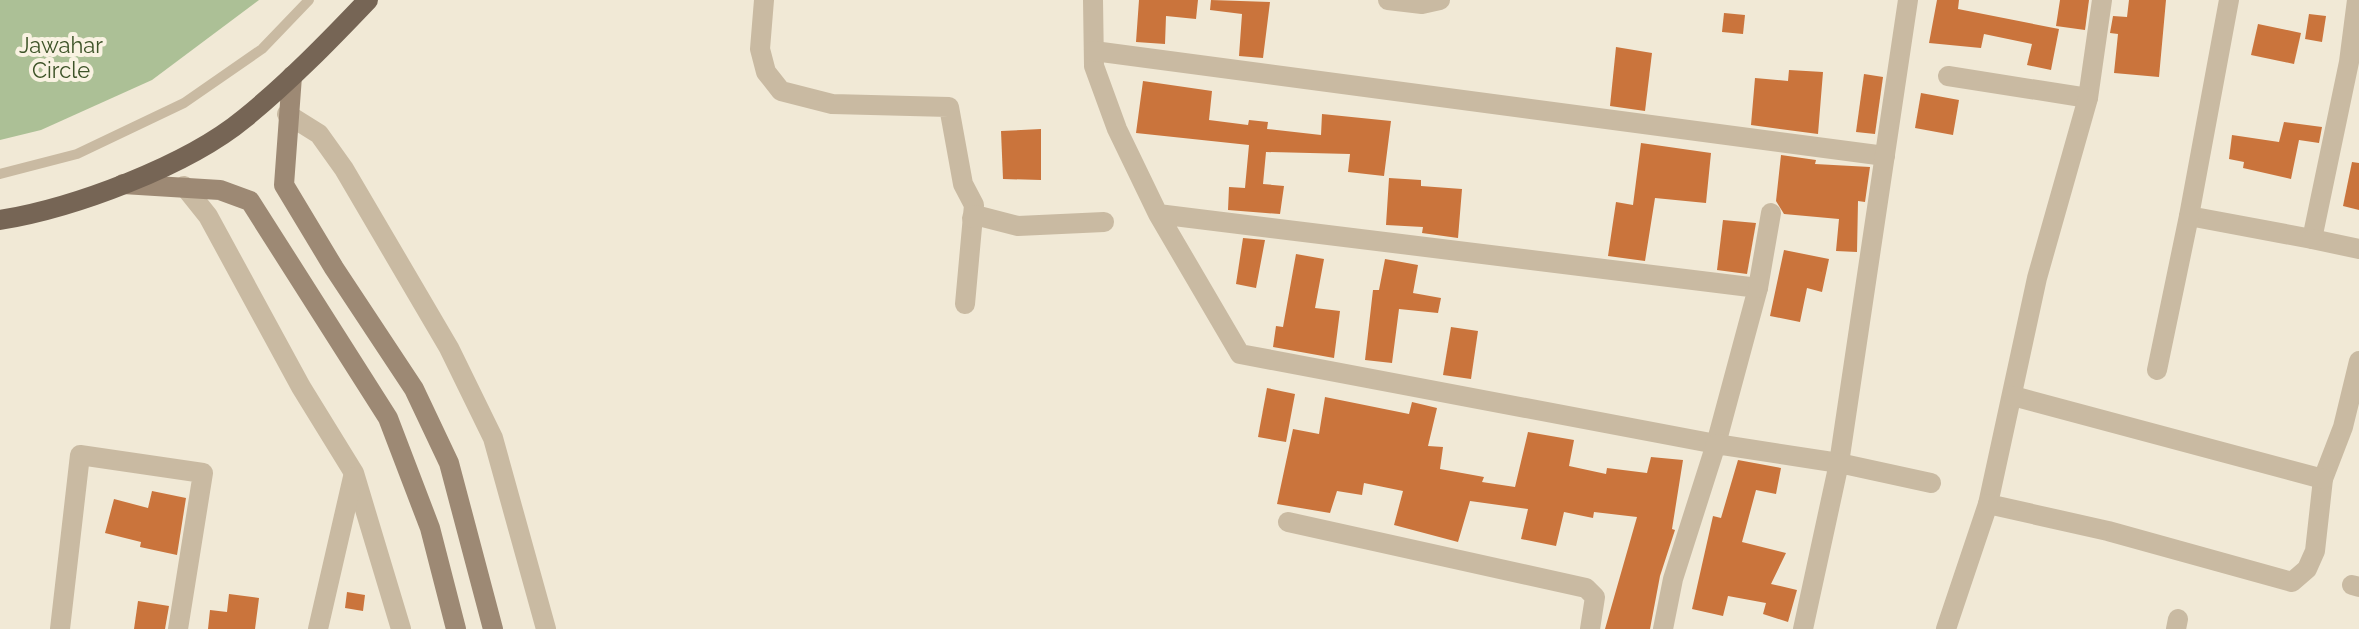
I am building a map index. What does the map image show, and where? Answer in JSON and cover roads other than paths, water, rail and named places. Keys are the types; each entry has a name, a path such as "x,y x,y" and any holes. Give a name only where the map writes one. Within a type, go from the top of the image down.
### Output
{"main road":[{"path":"0,220 43,213 176,161 243,120 368,0"}],"street":[{"path":"764,0 760,49 766,72 781,91 832,104 949,107 963,184 974,205 965,304"},
{"path":"1093,0 1094,66 1117,129 1158,214 1240,354 1716,444 1839,463 1931,483"},
{"path":"1388,0 1422,4 1440,0"},
{"path":"1803,629 1839,463 1908,0"},
{"path":"1946,629 1988,504 2037,278 2088,98 2102,0"},
{"path":"2157,370 2229,0"},
{"path":"2312,239 2349,62 2357,0"},
{"path":"1094,51 1885,156"},
{"path":"292,76 284,185 420,401 449,463 493,629"},
{"path":"1948,76 2088,98"},
{"path":"287,114 319,134 344,169 449,348 493,438 546,629"},
{"path":"119,183 220,190 250,201 388,418 430,528 456,629"},
{"path":"184,186 208,216 301,387 354,473 401,629"},
{"path":"1663,629 1673,579 1716,444 1758,288 1771,213"},
{"path":"1158,214 1758,288"},
{"path":"972,218 975,215 1018,226 1104,222"},
{"path":"2189,216 2359,249"},
{"path":"1988,504 2108,531 2292,582 2307,569 2315,551 2323,479 2343,427 2358,368"},
{"path":"2013,396 2323,479"},
{"path":"60,629 80,455 203,473 178,629"},
{"path":"318,629 354,473"},
{"path":"1288,522 1586,588 1595,597 1590,629"}],"lane":[{"path":"0,174 77,154 184,103 262,49 309,0"}],"park label":[{"name":"Jawahar Circle","path":"61,58"}]}
